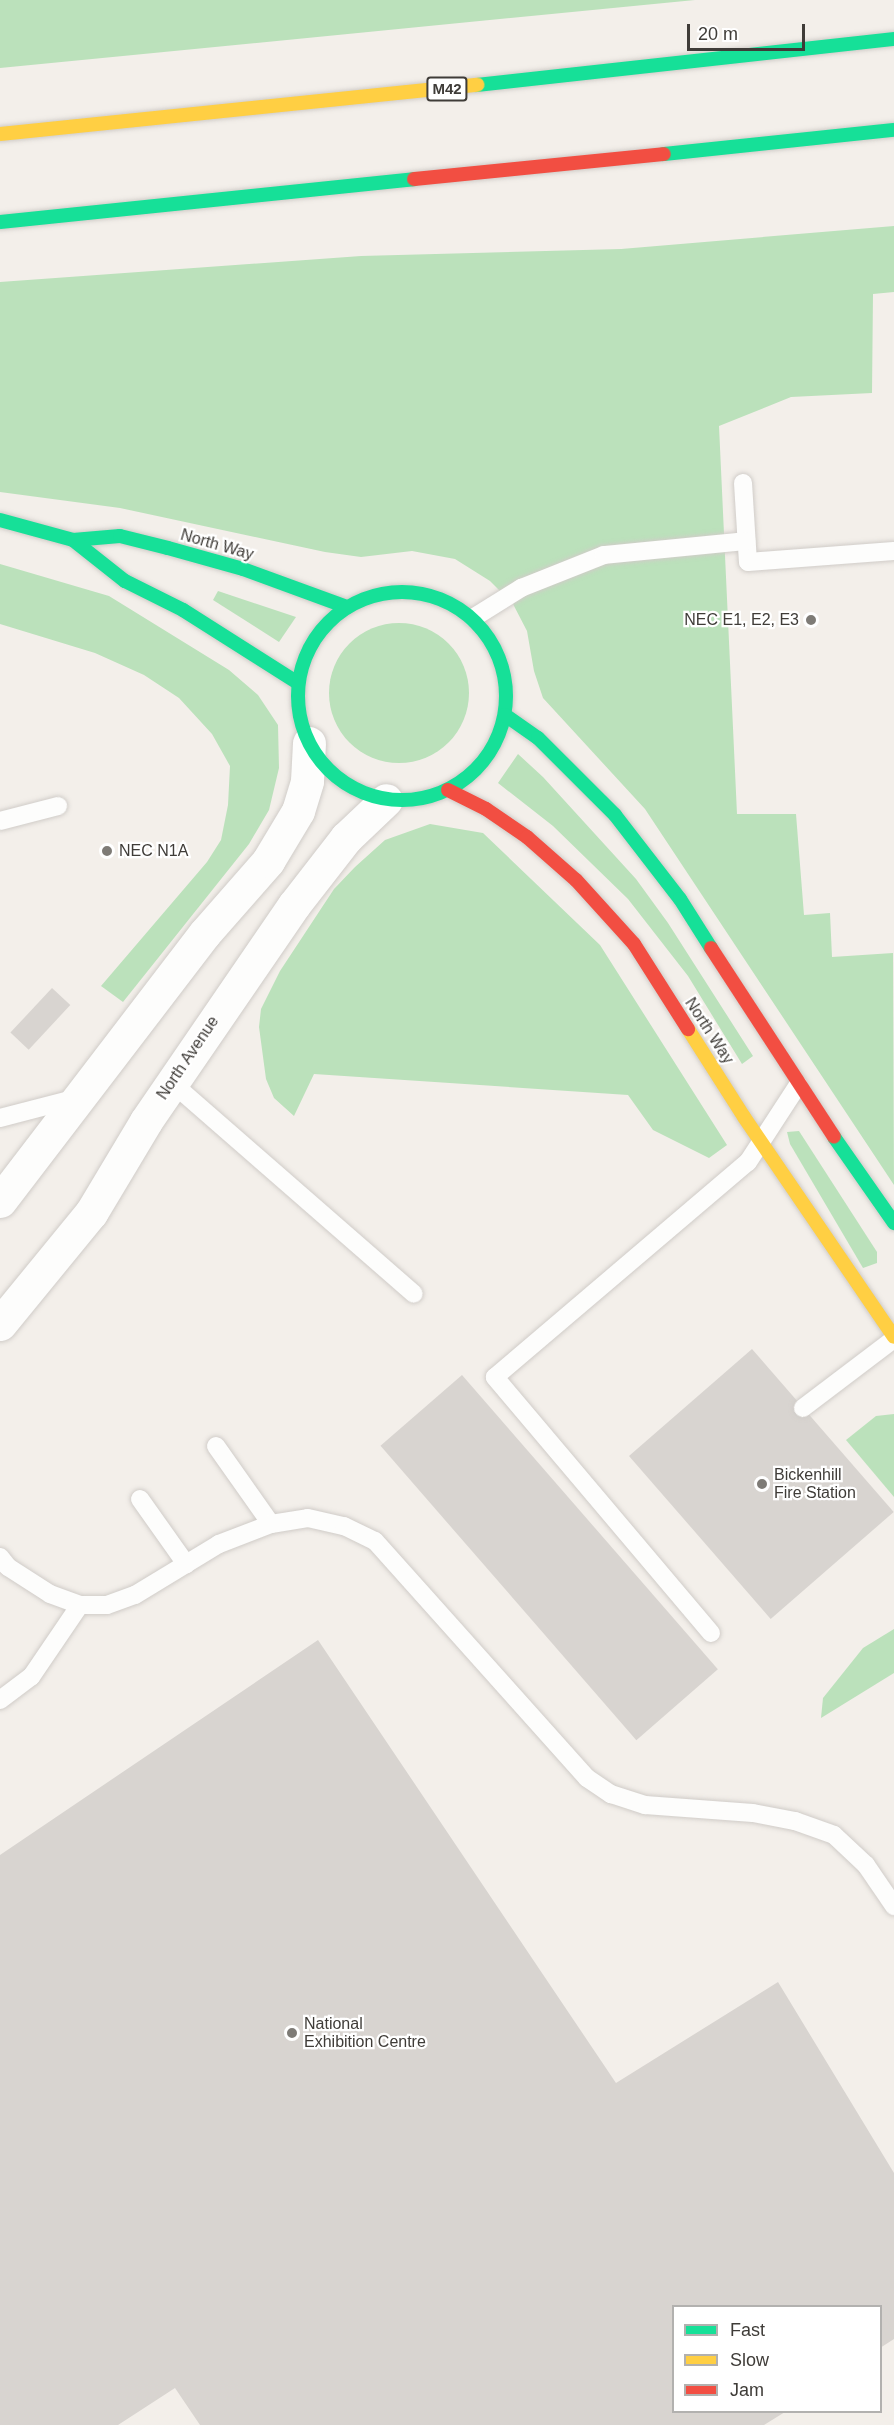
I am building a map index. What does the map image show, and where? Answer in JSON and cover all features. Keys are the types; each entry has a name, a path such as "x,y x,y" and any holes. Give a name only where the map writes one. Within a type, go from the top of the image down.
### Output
{"main road":[{"name":"M42","path":"0,134 300,105 894,39"},
{"path":"0,222 894,130"},
{"name":"North Way","path":"0,520 73,540 120,536 168,548 243,569 347,607"},
{"name":"North Way","path":"73,540 124,581 183,610 298,683"},
{"path":"398,591 426,593 451,603 473,618 490,639 502,663 507,689 505,715 498,738 486,760 469,777 448,790 418,800 386,800 354,789 327,770 309,743 299,714 298,683 303,660 314,639 328,621 347,607 380,594 398,591"},
{"path":"505,715 538,738 615,815 680,899 798,1085 894,1224"},
{"name":"North Way","path":"448,790 486,809 527,837 576,880 627,936 761,1142 894,1338"}],"street":[{"path":"0,1201 205,933 268,861 298,811 307,781 309,743"},
{"name":"North Avenue","path":"0,1324 91,1213 171,1082 294,905 346,838 386,800"}],"lane":[{"path":"742,483 748,562 894,551"},
{"path":"473,618 521,588 604,555 746,541"},
{"path":"0,821 58,806"},
{"path":"171,1082 414,1294"},
{"path":"711,1633 495,1377 748,1162 798,1085"},
{"path":"0,1118 79,1097"},
{"path":"803,1408 894,1338"},
{"path":"216,1446 272,1524"},
{"path":"140,1499 186,1564"},
{"path":"0,1557 8,1567 50,1594 80,1605 107,1605 135,1595 219,1544 272,1524 308,1518 344,1526 375,1541 587,1778 611,1794 645,1805 753,1813 795,1821 834,1835 866,1865 894,1906"},
{"path":"0,1700 31,1677 80,1605"}],"green space":[{"path":"0,0 695,0 0,68"},
{"path":"894,226 894,292 873,294 872,393 791,397 719,426 737,814 796,814 804,915 830,913 832,957 893,953 894,1185 645,809 543,698 534,671 527,631 513,604 490,581 455,559 412,551 361,557 325,552 120,508 0,492 0,282 361,256 621,249"},
{"path":"0,564 109,596 229,670 258,695 278,725 279,768 269,810 249,844 123,1002 101,986 207,862 221,840 228,805 230,766 212,734 179,698 144,675 95,653 0,624"},
{"path":"218,591 296,617 279,642 213,600"},
{"path":"399,623 426,628 449,643 464,666 469,693 464,720 449,743 426,758 399,763 372,758 349,743 334,720 329,693 334,666 349,643 372,628"},
{"path":"518,754 543,777 636,879 668,923 753,1056 742,1064 688,976 628,899 553,826 498,783"},
{"path":"430,824 483,833 600,945 727,1145 709,1158 653,1130 628,1095 314,1074 294,1116 274,1098 266,1079 259,1027 261,1009 280,971 334,889 355,867 385,840"},
{"path":"799,1131 877,1252 877,1263 863,1268 790,1144 787,1132"},
{"path":"894,1414 894,1497 846,1440 876,1416"},
{"path":"894,1629 894,1673 821,1718 823,1698 863,1648"}],"building":[{"path":"52,988 70,1005 29,1050 10,1033"},
{"name":"Bickenhill Fire Station","path":"752,1349 894,1512 771,1619 629,1456"},
{"path":"462,1375 718,1669 636,1740 380,1446"},
{"name":"National Exhibition Centre","path":"318,1640 616,2083 778,1982 894,2173 894,2339 882,2347 882,2305 672,2305 672,2413 783,2413 764,2425 200,2425 175,2388 118,2425 0,2425 0,1855"}],"traffic: fast":[{"path":"477,85 894,39"},
{"path":"664,154 894,130"},
{"path":"0,222 414,179"},
{"path":"0,520 73,540 120,536 168,548 243,569 347,607"},
{"path":"73,540 125,581 183,610 298,683"},
{"path":"392,592 412,592 432,596 451,604 476,622 489,638 498,656 506,686 506,696 502,726 498,736 489,754 476,770 460,783 432,796 412,800 392,800 372,796 353,788 336,777 321,762 302,726 298,706 298,686 302,666 310,647 321,630 336,615 372,596 392,592"},
{"path":"505,715 538,738 615,815 680,899 711,948"},
{"path":"834,1137 894,1223"}],"traffic: slow":[{"path":"0,134 477,85"},
{"path":"688,1029 744,1117 894,1337"}],"traffic: jam":[{"path":"414,179 664,154"},
{"path":"448,790 486,809 527,837 576,880 634,944 688,1029"},
{"path":"711,948 834,1137"}],"place":[{"name":"NEC E1, E2, E3","path":"811,620"},
{"name":"NEC N1A","path":"107,851"},
{"name":"Bickenhill Fire Station","path":"762,1484"},
{"name":"National Exhibition Centre","path":"292,2033"}]}
